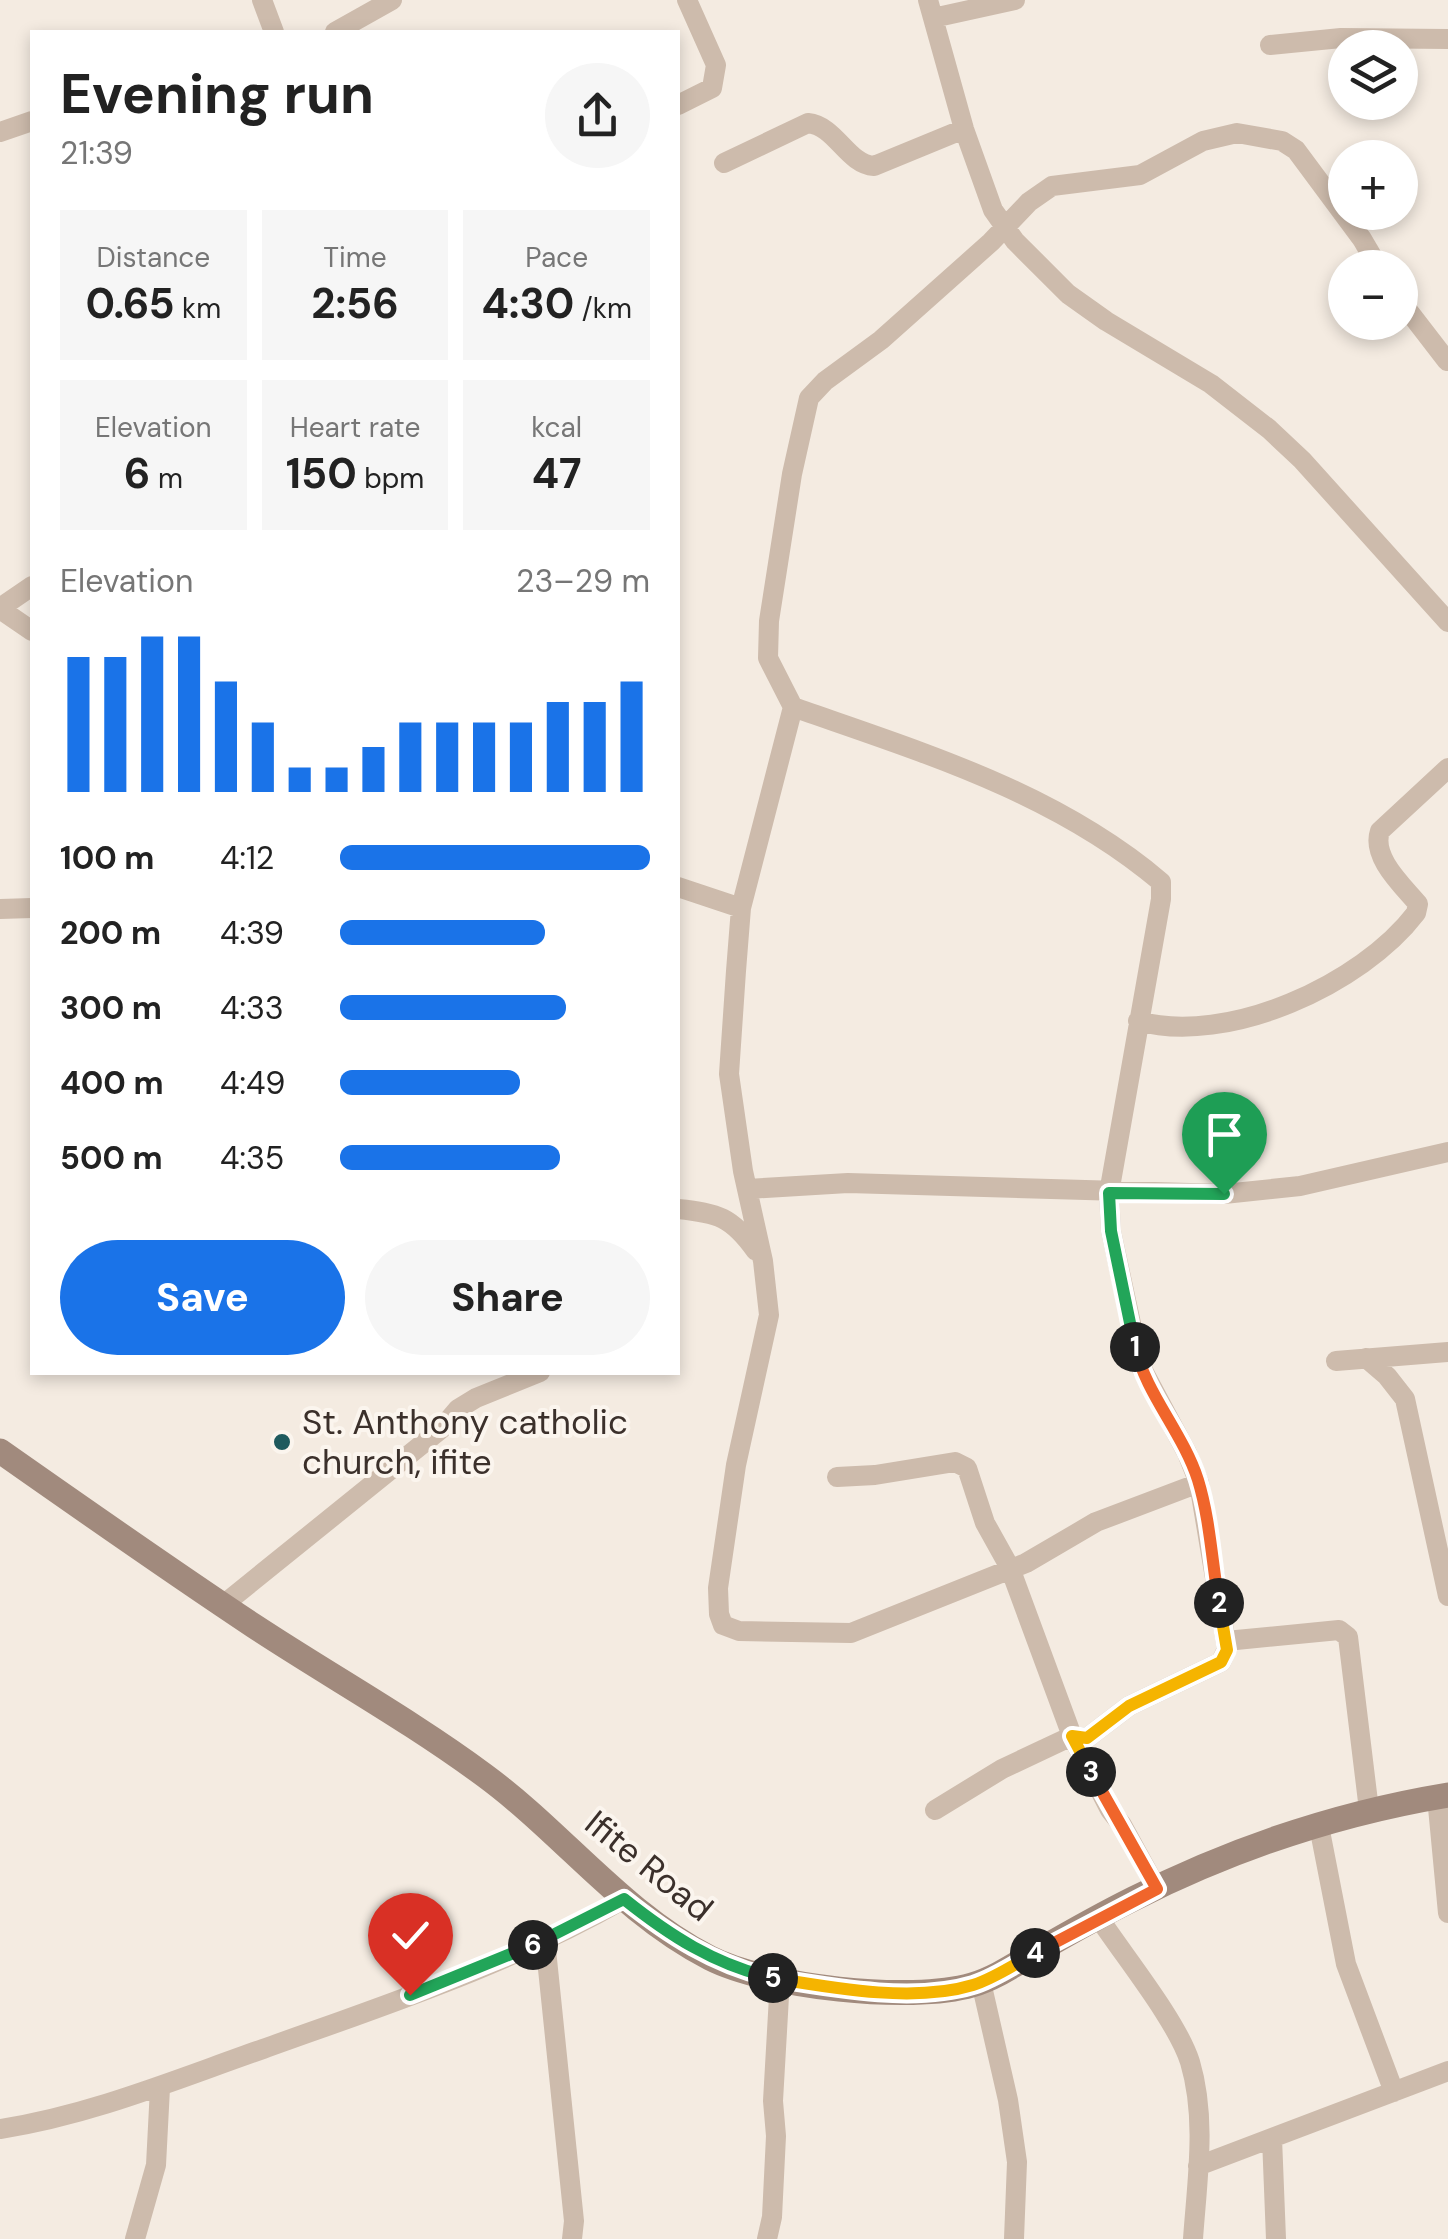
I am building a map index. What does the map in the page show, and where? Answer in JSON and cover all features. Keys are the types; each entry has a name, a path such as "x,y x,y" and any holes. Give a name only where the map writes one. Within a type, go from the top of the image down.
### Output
{"street":[{"path":"262,0 273,30"},
{"path":"340,30 392,0"},
{"path":"680,104 712,88 716,65 687,0"},
{"path":"1015,0 931,9 964,129 993,210 1068,294 1211,384 1269,429 1302,460 1448,622"},
{"path":"1270,45 1341,38 1448,38"},
{"path":"0,132 30,122"},
{"path":"724,163 808,123 820,124 863,165 874,166 964,129"},
{"path":"1198,1482 1096,1522 1026,1563 851,1633 739,1631 724,1625 718,1614 718,1588 736,1465 769,1316 763,1261 746,1189 729,1074 741,908 793,707 768,658 769,622 808,398 881,340 1006,228 1028,202 1052,186 1140,175 1203,140 1237,133 1282,141 1296,150 1368,250"},
{"path":"1418,323 1448,361 1448,373"},
{"path":"30,587 0,608 30,630"},
{"path":"793,707 969,769 1048,806 1161,882 1109,1193 1111,1231 1140,1365 1198,1482 1227,1650 1221,1662 1129,1706 1087,1738 1072,1736 1002,1769 935,1810"},
{"path":"1138,1021 1160,1027 1204,1026 1238,1019 1330,985 1358,968 1416,913 1418,904 1383,859 1377,845 1380,831 1448,768"},
{"path":"680,888 741,908"},
{"path":"0,909 30,908"},
{"path":"746,1189 848,1183 1224,1194 1300,1186 1448,1152"},
{"path":"680,1209 715,1213 740,1228 763,1261"},
{"path":"1336,1361 1448,1352"},
{"path":"1366,1358 1388,1376 1405,1400 1448,1596"},
{"path":"223,1605 441,1429 458,1408 533,1375"},
{"name":"Ifite Road","path":"0,1451 223,1605 484,1774 540,1820 600,1880 656,1924 712,1959 780,1979 832,1988 904,1991 940,1990 981,1982 1157,1889 1264,1842 1369,1810 1442,1796"},
{"path":"837,1476 875,1475 955,1462 967,1468 985,1523 1010,1568 1072,1736 1157,1889"},
{"path":"1226,1641 1339,1630 1348,1637 1369,1810"},
{"path":"1442,1796 1448,1913"},
{"path":"1318,1826 1346,1964 1394,2092"},
{"path":"0,2129 160,2088 410,1995 545,1940 624,1899"},
{"path":"1099,1918 1162,2011 1189,2059 1200,2108 1193,2239"},
{"path":"545,1940 574,2221 572,2239"},
{"path":"767,2239 772,2217 780,1979"},
{"path":"981,1982 1015,2146 1014,2239"},
{"path":"1198,2166 1448,2071"},
{"path":"135,2239 156,2165 160,2088"},
{"path":"1272,2138 1276,2239"}],"place":[{"name":"St. Anthony catholic church, ifite","path":"282,1442"}],"route":[{"path":"410,1995 514,1954 624,1899 712,1959 768,1977 832,1988 940,1990 972,1985 1002,1972 1157,1889 1072,1736 1087,1738 1129,1706 1221,1662 1227,1650 1198,1482 1140,1365 1111,1231 1109,1193 1224,1194"}]}
